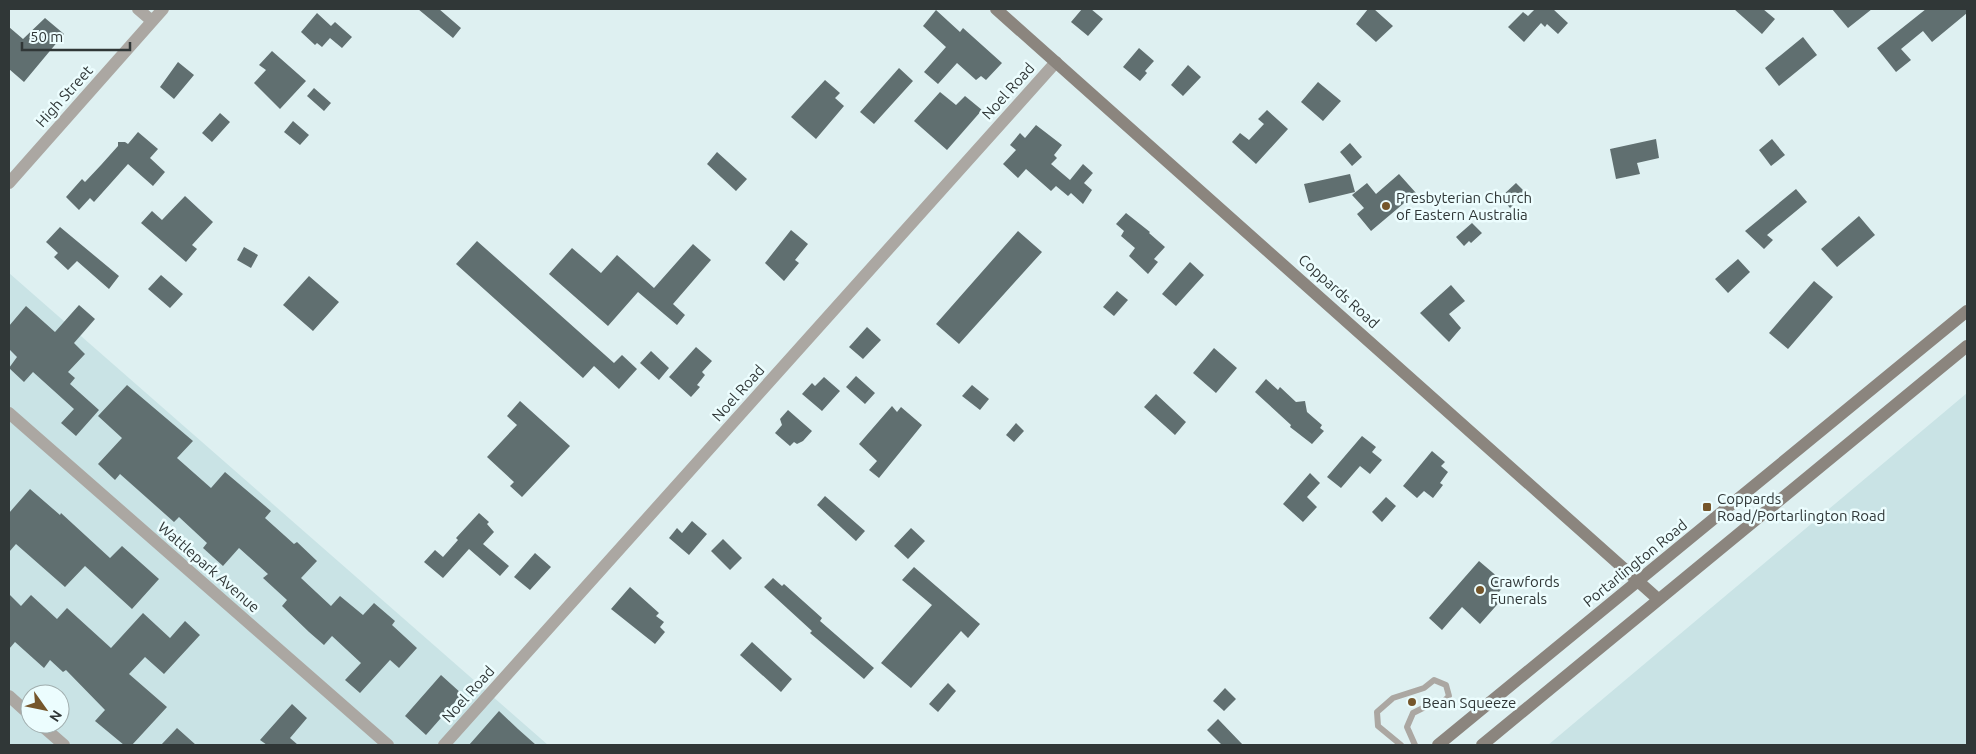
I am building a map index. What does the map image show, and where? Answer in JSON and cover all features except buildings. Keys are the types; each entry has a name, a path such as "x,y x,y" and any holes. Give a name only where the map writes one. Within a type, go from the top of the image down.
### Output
{"main road":[{"name":"Coppards Road","path":"996,9 1658,599"},
{"name":"Portarlington Road","path":"1438,745 1967,311"},
{"path":"1482,745 1967,346"}],"street":[{"path":"138,9 152,21"},
{"name":"High Street","path":"9,183 163,9"},
{"name":"Noel Road","path":"444,745 1056,62"},
{"name":"Wattlepark Avenue","path":"9,413 388,745"},
{"path":"9,696 20,706"},
{"path":"51,734 64,745"}],"lane":[{"path":"1401,745 1378,726 1377,712 1393,698 1424,688 1434,680 1446,685 1449,696 1438,707 1429,706 1413,713 1407,727 1415,745"}],"shaded area":[{"path":"9,273 548,745 9,745"},
{"path":"1967,393 1967,745 1548,745"}],"place":[{"name":"Presbyterian Church of Eastern Australia","path":"1386,206"},
{"name":"Coppards Road/Portarlington Road","path":"1707,507"},
{"name":"Crawfords Funerals","path":"1480,590"},
{"name":"Bean Squeeze","path":"1412,702"}]}
